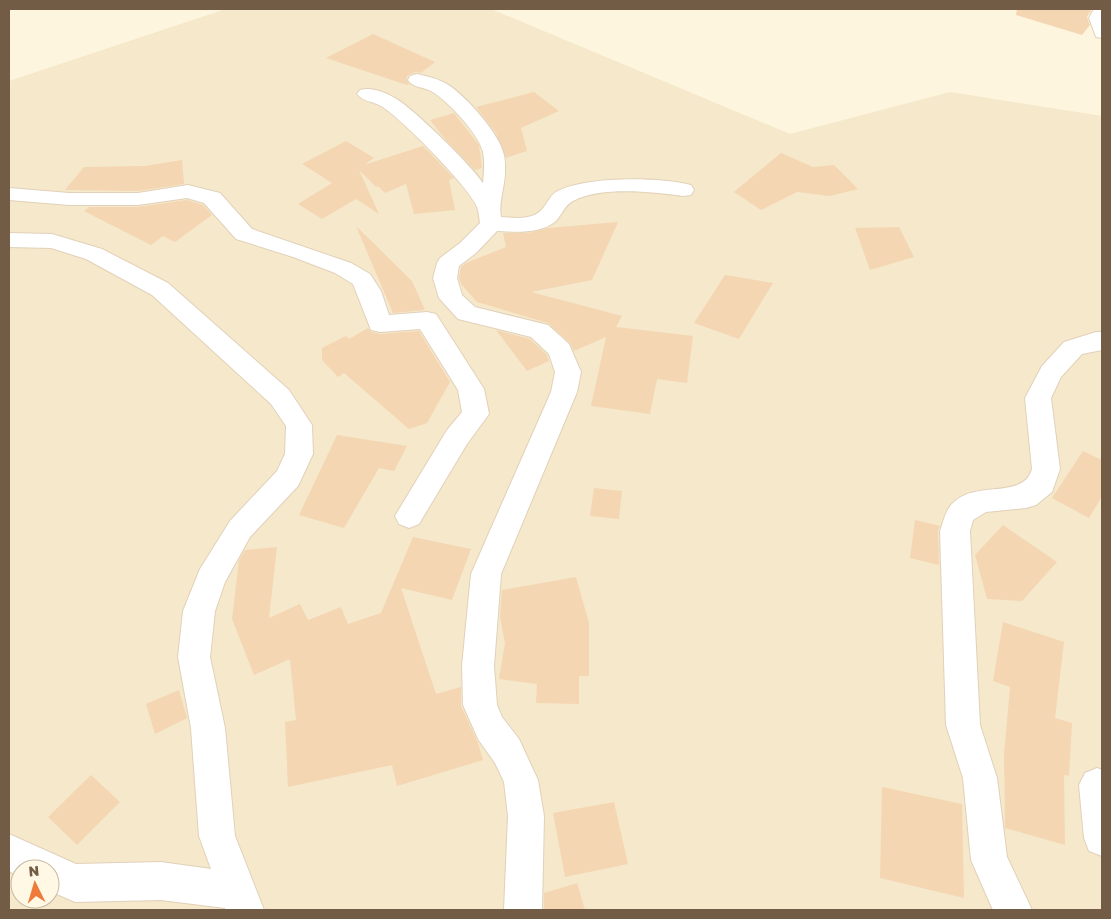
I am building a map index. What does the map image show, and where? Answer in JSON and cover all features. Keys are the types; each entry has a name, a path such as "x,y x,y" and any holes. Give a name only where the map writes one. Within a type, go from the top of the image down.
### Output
{"street":[{"path":"1102,10 1098,18 1102,33"},
{"path":"417,80 436,86 450,95 484,134 493,151 495,169 490,216 468,248 448,263 445,278 451,298 467,313 539,331 560,350 568,372 564,392 486,574 478,657 480,705 490,728 507,751 520,780 526,816 523,910"},
{"path":"367,94 388,102 412,122 472,182 490,216"},
{"path":"490,216 534,223 550,215 558,200 567,195 613,186 649,185 682,190"},
{"path":"9,194 69,199 138,200 188,191 212,198 244,234 326,262 362,279 369,291 380,324 427,320 471,389 476,414 457,437 409,516"},
{"path":"9,240 52,241 94,254 160,288 280,397 299,425 299,454 288,478 240,529 211,578 199,611 194,657 208,728 217,836 242,901"},
{"path":"1013,910 989,860 980,778 963,725 955,531 961,513 980,501 1026,496 1042,484 1046,469 1038,398 1051,372 1073,348 1102,341"},
{"path":"1097,785 1102,838"},
{"path":"9,852 23,859"},
{"path":"60,876 75,883 161,882 242,901"}],"shaded area":[{"path":"226,9 491,9 790,134 950,92 1102,116 1102,910 9,910 9,81"}],"building":[{"path":"1017,9 1092,9 1087,17 1090,25 1082,35 1016,15"},
{"path":"373,34 435,62 421,73 416,72 408,75 406,79 409,84 407,85 326,58"},
{"path":"534,92 559,111 521,128 527,151 506,158 496,133 476,107"},
{"path":"454,113 479,145 482,168 475,170 445,139 430,120"},
{"path":"346,141 374,158 364,165 423,146 454,178 449,180 455,210 414,214 406,184 385,193 359,170 379,214 356,199 322,219 298,204 332,183 302,164"},
{"path":"781,153 813,167 834,165 858,189 830,196 797,192 761,210 734,192"},
{"path":"182,160 184,184 138,191 65,190 84,167 145,166"},
{"path":"187,200 203,205 212,215 175,242 163,236 151,245 84,211 89,207 138,207"},
{"path":"618,222 592,280 531,292 622,316 616,327 693,336 687,383 657,379 650,414 591,406 606,337 574,351 570,343 548,323 477,302 461,284 459,278 461,267 466,263 506,247 503,233 528,233 548,228"},
{"path":"356,226 412,281 425,310 393,313"},
{"path":"899,227 914,257 870,270 855,228"},
{"path":"725,275 773,283 739,339 694,323"},
{"path":"368,328 371,332 380,334 419,331 450,382 427,423 409,429 344,373 338,377 322,360 322,348 346,336 349,339"},
{"path":"496,330 530,339 547,355 549,361 527,371"},
{"path":"337,435 407,446 394,471 379,468 344,528 299,515"},
{"path":"1083,451 1102,460 1102,496 1089,518 1052,498"},
{"path":"594,488 622,491 619,519 590,516"},
{"path":"915,520 940,526 938,531 939,565 910,558"},
{"path":"1003,525 1057,562 1022,601 987,599 975,555"},
{"path":"413,537 471,549 452,600 401,588 436,694 461,687 461,706 478,743 483,760 397,786 392,765 288,787 285,722 296,720 290,659 254,675 232,619 239,560 245,550 277,547 269,618 300,604 308,620 341,607 348,624 381,613"},
{"path":"576,577 589,623 589,676 579,676 579,704 536,703 537,684 499,679 505,643 500,617 502,590"},
{"path":"1003,622 1064,642 1055,718 1072,723 1069,776 1064,775 1065,845 1005,828 1004,754 1010,687 993,681"},
{"path":"179,690 187,718 155,734 146,704"},
{"path":"91,775 120,802 77,845 48,817"},
{"path":"882,787 962,804 964,898 880,878"},
{"path":"614,802 628,864 565,877 553,813"},
{"path":"577,883 585,910 544,910 544,893"}]}
